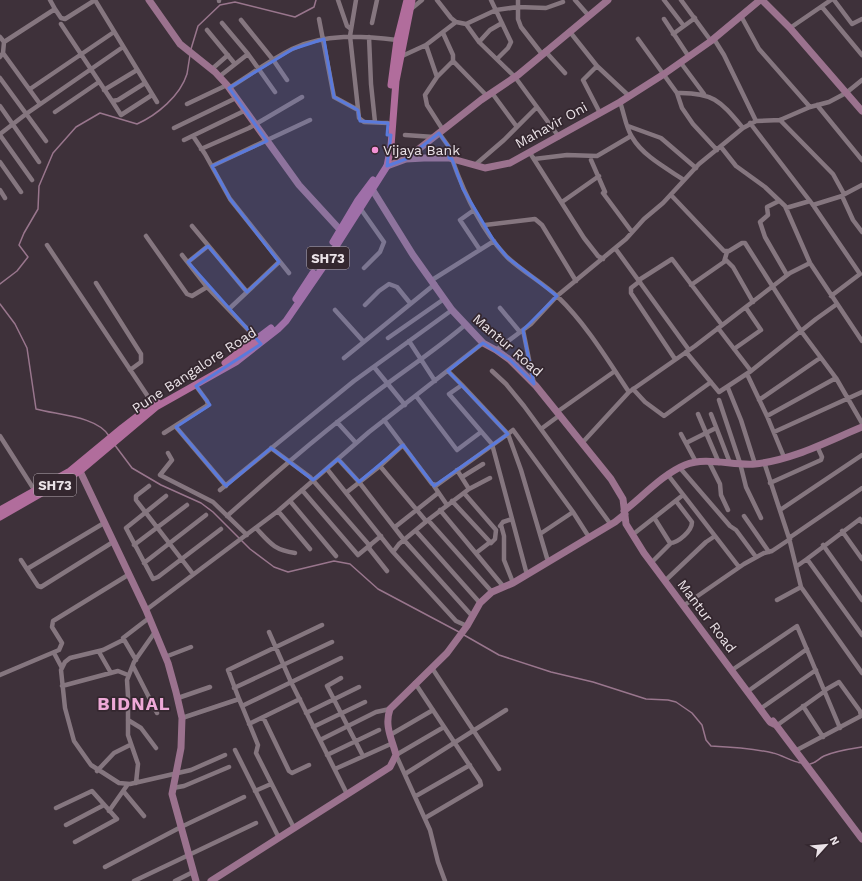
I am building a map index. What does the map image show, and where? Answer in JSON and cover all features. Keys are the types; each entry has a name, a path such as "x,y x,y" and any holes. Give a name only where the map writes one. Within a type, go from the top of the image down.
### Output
{"main road":[{"name":"Pune Bangalore Road","path":"119,435 153,404 196,386 260,342 286,321 384,160 389,135 388,123 392,75 397,40 407,0"},
{"name":"Pune Bangalore Road","path":"341,232 360,208 387,166 389,135 396,80 412,0"},
{"name":"Pune Bangalore Road","path":"119,435 156,407 221,368"},
{"name":"SH73","path":"0,517 79,468 119,435"},
{"name":"SH73","path":"0,510 79,468"}],"street":[{"path":"50,0 61,18 65,19 95,0 157,102"},
{"path":"149,0 180,44 220,76 299,185 341,232"},
{"path":"338,0 347,26 351,29"},
{"path":"356,0 350,36 358,110 361,120 388,123"},
{"path":"372,23 377,0"},
{"path":"410,9 422,0"},
{"path":"437,0 451,18 456,22 466,24 496,10 518,7 546,8 568,0"},
{"path":"491,0 512,42 496,59"},
{"path":"518,0 518,19 520,27 566,73"},
{"path":"575,0 589,16"},
{"path":"406,159 489,94 515,77 608,0"},
{"path":"664,0 684,26"},
{"path":"681,0 724,55 756,121"},
{"path":"761,0 790,28 862,111"},
{"name":"Mahavir Oni","path":"387,166 406,159 451,159 485,168 500,166 532,156 559,137 620,102 681,63 713,40 761,0"},
{"path":"790,28 823,4 832,0 852,24 862,19"},
{"path":"823,4 862,55"},
{"path":"4,42 55,9"},
{"path":"741,16 759,49 810,107"},
{"path":"673,34 695,18"},
{"path":"319,19 334,96 358,110"},
{"path":"241,20 274,61 286,80"},
{"path":"664,20 689,57"},
{"path":"400,57 426,45 456,22"},
{"path":"222,23 259,68 275,92"},
{"path":"479,42 490,30 502,23"},
{"path":"61,24 121,114 152,95"},
{"path":"466,24 479,42 515,77 559,137"},
{"path":"207,30 235,64"},
{"path":"30,89 114,32"},
{"path":"443,32 454,55 453,61 437,77 427,90 425,99 439,133 449,147 451,159 463,189 474,210 494,241 507,257 557,296 580,322 615,371 631,390 664,416 711,382"},
{"path":"570,32 597,66 629,96"},
{"path":"187,104 228,86 293,49 324,39 350,36 397,40"},
{"path":"0,37 4,42 2,55 30,89 40,104"},
{"path":"369,37 371,84 375,122"},
{"path":"638,39 677,93 682,108 693,124 736,166 765,187 786,208 810,263 862,340"},
{"path":"426,45 437,77"},
{"path":"32,180 0,134 40,104 124,47"},
{"path":"220,76 248,54"},
{"path":"212,69 228,55"},
{"path":"453,61 489,94 517,127"},
{"path":"681,63 704,94 727,109 744,128"},
{"path":"597,66 583,80 600,113"},
{"path":"104,90 137,70"},
{"path":"0,78 46,141"},
{"path":"496,350 531,324 557,296 603,259 632,232 671,195 696,168 750,123 756,121 780,120 846,93 862,80"},
{"path":"55,112 99,82"},
{"path":"112,101 118,100 145,83"},
{"path":"677,93 704,94"},
{"path":"201,149 255,125 302,96"},
{"path":"174,128 236,98"},
{"path":"620,102 631,136 638,146 656,162 684,180"},
{"path":"817,105 862,160"},
{"path":"0,106 39,162"},
{"path":"474,165 537,107"},
{"path":"184,140 244,110"},
{"path":"212,166 310,120"},
{"path":"780,120 833,174 853,220 862,232"},
{"path":"750,123 812,203 861,275 831,296"},
{"path":"628,126 661,138 696,168"},
{"path":"405,135 439,133"},
{"path":"193,136 230,199 289,273"},
{"path":"532,156 597,156 631,136"},
{"path":"532,156 584,238 598,256 603,259"},
{"path":"591,160 604,192 632,232"},
{"path":"0,162 21,192"},
{"path":"562,202 598,176"},
{"path":"786,208 843,195 862,186"},
{"name":"Mantur Road","path":"372,189 413,255 452,310 482,343 496,350 510,360 534,384 583,442 611,479 623,499 626,524 648,559 770,722 775,725"},
{"path":"0,190 6,198"},
{"path":"671,195 727,252"},
{"path":"779,201 767,207 768,215 760,222 764,237 788,275"},
{"path":"360,208 384,242 380,252 364,268"},
{"path":"474,210 460,220 480,250"},
{"path":"485,225 535,219 542,225 576,281"},
{"path":"192,226 247,292"},
{"path":"146,236 187,294 192,296 207,287"},
{"path":"344,358 433,282 494,241"},
{"path":"727,252 745,242 801,331 836,378 862,423"},
{"path":"47,245 153,404"},
{"path":"188,262 208,246"},
{"path":"615,248 639,280 687,351 720,392 749,373 837,304"},
{"path":"691,285 726,260 727,252"},
{"path":"182,255 207,287 260,342"},
{"path":"675,359 631,293 631,288 639,280 670,258 675,262 720,326 749,373 784,457"},
{"path":"726,260 733,267 753,302"},
{"path":"229,310 279,262"},
{"path":"583,442 631,390 746,308 788,275 810,263"},
{"path":"96,283 141,354 141,362 130,370"},
{"path":"365,306 379,291 389,284 397,287 410,303"},
{"path":"388,338 444,299"},
{"path":"500,308 522,331 534,384"},
{"path":"734,349 761,330 746,308"},
{"path":"335,310 364,341"},
{"path":"220,490 374,367 452,310"},
{"path":"227,516 337,422 465,325"},
{"path":"409,341 435,381"},
{"path":"146,610 193,574 246,537 290,501 356,443 482,343"},
{"path":"760,400 820,358"},
{"path":"374,367 405,404"},
{"path":"448,371 508,434 521,470 547,558"},
{"path":"492,371 506,384 613,521"},
{"path":"541,429 615,371"},
{"path":"767,416 836,378"},
{"path":"462,385 449,394 492,444 526,570"},
{"path":"164,433 176,428 208,405 207,401 196,386"},
{"path":"728,388 741,420 755,464"},
{"path":"774,432 862,392"},
{"path":"416,396 457,450 482,432"},
{"path":"719,400 740,463 746,487 761,518"},
{"path":"698,414 720,463"},
{"path":"711,414 730,463"},
{"path":"384,420 447,505"},
{"path":"337,422 356,443"},
{"path":"445,881 438,862 433,838 416,796 396,755 387,719 390,709 456,642 467,627 480,603 492,592 526,570 587,534 625,515 668,476 680,468 696,462 755,464 764,462 808,451 862,427"},
{"path":"176,428 226,486"},
{"path":"686,443 716,428"},
{"path":"434,486 513,430 574,512 587,534"},
{"path":"681,434 696,462"},
{"path":"0,436 35,491"},
{"path":"347,492 380,466 403,445"},
{"path":"770,483 821,460 822,457 817,446"},
{"path":"271,448 313,480 369,546 387,571"},
{"path":"168,453 172,460 160,475 213,502 246,537"},
{"path":"780,510 862,455"},
{"path":"338,459 359,482 404,540 473,617"},
{"path":"709,462 720,484 721,495 728,510"},
{"path":"764,462 790,539 802,587 862,674"},
{"path":"462,477 483,464"},
{"path":"380,466 416,510 427,520 492,592"},
{"path":"79,468 146,610 165,657 178,698 182,718 181,748 172,794 196,881"},
{"path":"680,468 730,526 736,530 756,557"},
{"path":"327,469 347,492 393,552 456,621 467,627"},
{"path":"457,470 469,489"},
{"path":"668,476 740,568"},
{"path":"393,552 404,540 440,510 469,489 490,478"},
{"path":"149,486 135,498 193,574"},
{"path":"686,604 756,557 769,552 790,539 862,488"},
{"path":"302,490 356,554 359,555 381,536"},
{"path":"395,527 438,492"},
{"path":"464,493 496,530"},
{"path":"636,532 655,519 683,495"},
{"path":"166,496 126,528 134,546 154,579 221,529"},
{"path":"290,501 336,556"},
{"path":"653,561 671,543 690,530 692,524 676,501"},
{"path":"452,502 489,543"},
{"path":"134,546 187,505"},
{"path":"440,510 476,552 508,583 513,583 534,571 615,522 613,521"},
{"path":"278,511 310,549"},
{"path":"540,534 574,512"},
{"path":"144,563 206,515"},
{"name":"Mantur Road","path":"625,515 653,561 751,689 775,725 862,839"},
{"path":"744,516 769,552"},
{"path":"476,552 495,539 496,530 501,525 512,519"},
{"path":"655,519 671,543"},
{"path":"797,566 823,545 861,520"},
{"path":"27,569 104,523"},
{"path":"501,525 504,536 504,560 508,583"},
{"path":"256,528 273,547 295,553"},
{"path":"416,531 480,603"},
{"path":"842,532 862,559"},
{"path":"667,579 706,542 715,536"},
{"path":"21,560 38,586 41,587 113,542"},
{"path":"823,545 862,600"},
{"path":"807,559 862,635"},
{"path":"0,675 59,650 62,645 52,627 53,621 128,574"},
{"path":"777,600 802,587"},
{"path":"62,668 70,658 99,652 123,640 124,635 149,618"},
{"path":"294,828 256,753 258,745 228,670 322,625"},
{"path":"735,668 795,626 798,628 840,728"},
{"path":"136,783 138,764 130,745 128,735 128,675 136,660 155,632"},
{"path":"269,632 291,682 347,794"},
{"path":"123,640 136,660"},
{"path":"234,688 332,642"},
{"path":"165,657 190,647"},
{"path":"751,689 807,649"},
{"path":"99,652 111,673"},
{"path":"54,653 62,668 62,686 69,728 74,741 84,757 97,771 119,783 128,784 191,770 225,755"},
{"path":"242,706 341,658"},
{"path":"133,666 157,713"},
{"path":"432,668 499,769"},
{"path":"764,707 816,670"},
{"path":"62,686 120,671 128,675"},
{"path":"340,678 326,686 363,756"},
{"path":"775,725 840,682 861,713 861,716 823,737 797,754"},
{"path":"415,683 470,764 480,780 481,785 425,818"},
{"path":"178,698 210,686"},
{"path":"306,713 359,687"},
{"path":"182,718 239,699"},
{"path":"249,724 300,699"},
{"path":"313,727 365,702"},
{"path":"803,706 823,737"},
{"path":"320,740 376,712 390,709"},
{"path":"390,735 433,710"},
{"path":"405,774 506,710"},
{"path":"263,717 289,771 292,772 309,765"},
{"path":"128,720 141,728 156,748"},
{"path":"211,881 390,767 396,755 444,727"},
{"path":"327,754 379,730"},
{"path":"334,769 393,743"},
{"path":"97,771 114,753 130,745"},
{"path":"235,750 279,838"},
{"path":"416,796 470,764"},
{"path":"173,788 184,786 229,767"},
{"path":"109,811 124,792 128,784"},
{"path":"255,791 271,784"},
{"path":"56,808 90,791 117,818 116,821 75,842"},
{"path":"124,792 144,816"},
{"path":"105,867 181,827 244,797"},
{"path":"66,825 104,805"},
{"path":"134,881 256,823"},
{"path":"175,881 193,872"}],"highlighted area":[{"path":"324,39 334,97 358,110 360,121 388,123 387,135 391,135 387,166 406,159 439,133 449,147 449,158 452,159 463,189 494,241 507,257 557,296 523,330 534,384 510,360 483,343 448,371 508,434 434,486 403,445 359,482 338,459 313,480 271,448 226,486 176,427 210,405 196,386 261,344 188,262 208,246 247,292 279,262 230,199 212,166 267,141 229,88 293,49"}],"waterway":[{"path":"191,49 198,26 220,5 235,2 295,17 314,7 316,0"},
{"path":"0,284 17,271 28,257 19,245 38,209 39,186 53,153 76,127 100,113 137,124 160,110 167,104 184,82 190,55"},
{"path":"0,304 15,324 27,348 36,409 86,420 103,429 109,436"},
{"path":"114,444 132,468 161,485 201,503 213,512 250,549 274,567 288,572 334,561 350,564 378,589 459,632"},
{"path":"464,635 499,655 551,672 593,682 646,699 676,702 692,713 702,725 706,740 711,746 765,751 802,763"},
{"path":"810,764 824,756 842,750 862,747"}],"place":[{"name":"Vijaya Bank","path":"375,150"}],"district":[{"name":"BIDNAL","path":"134,703"}]}
